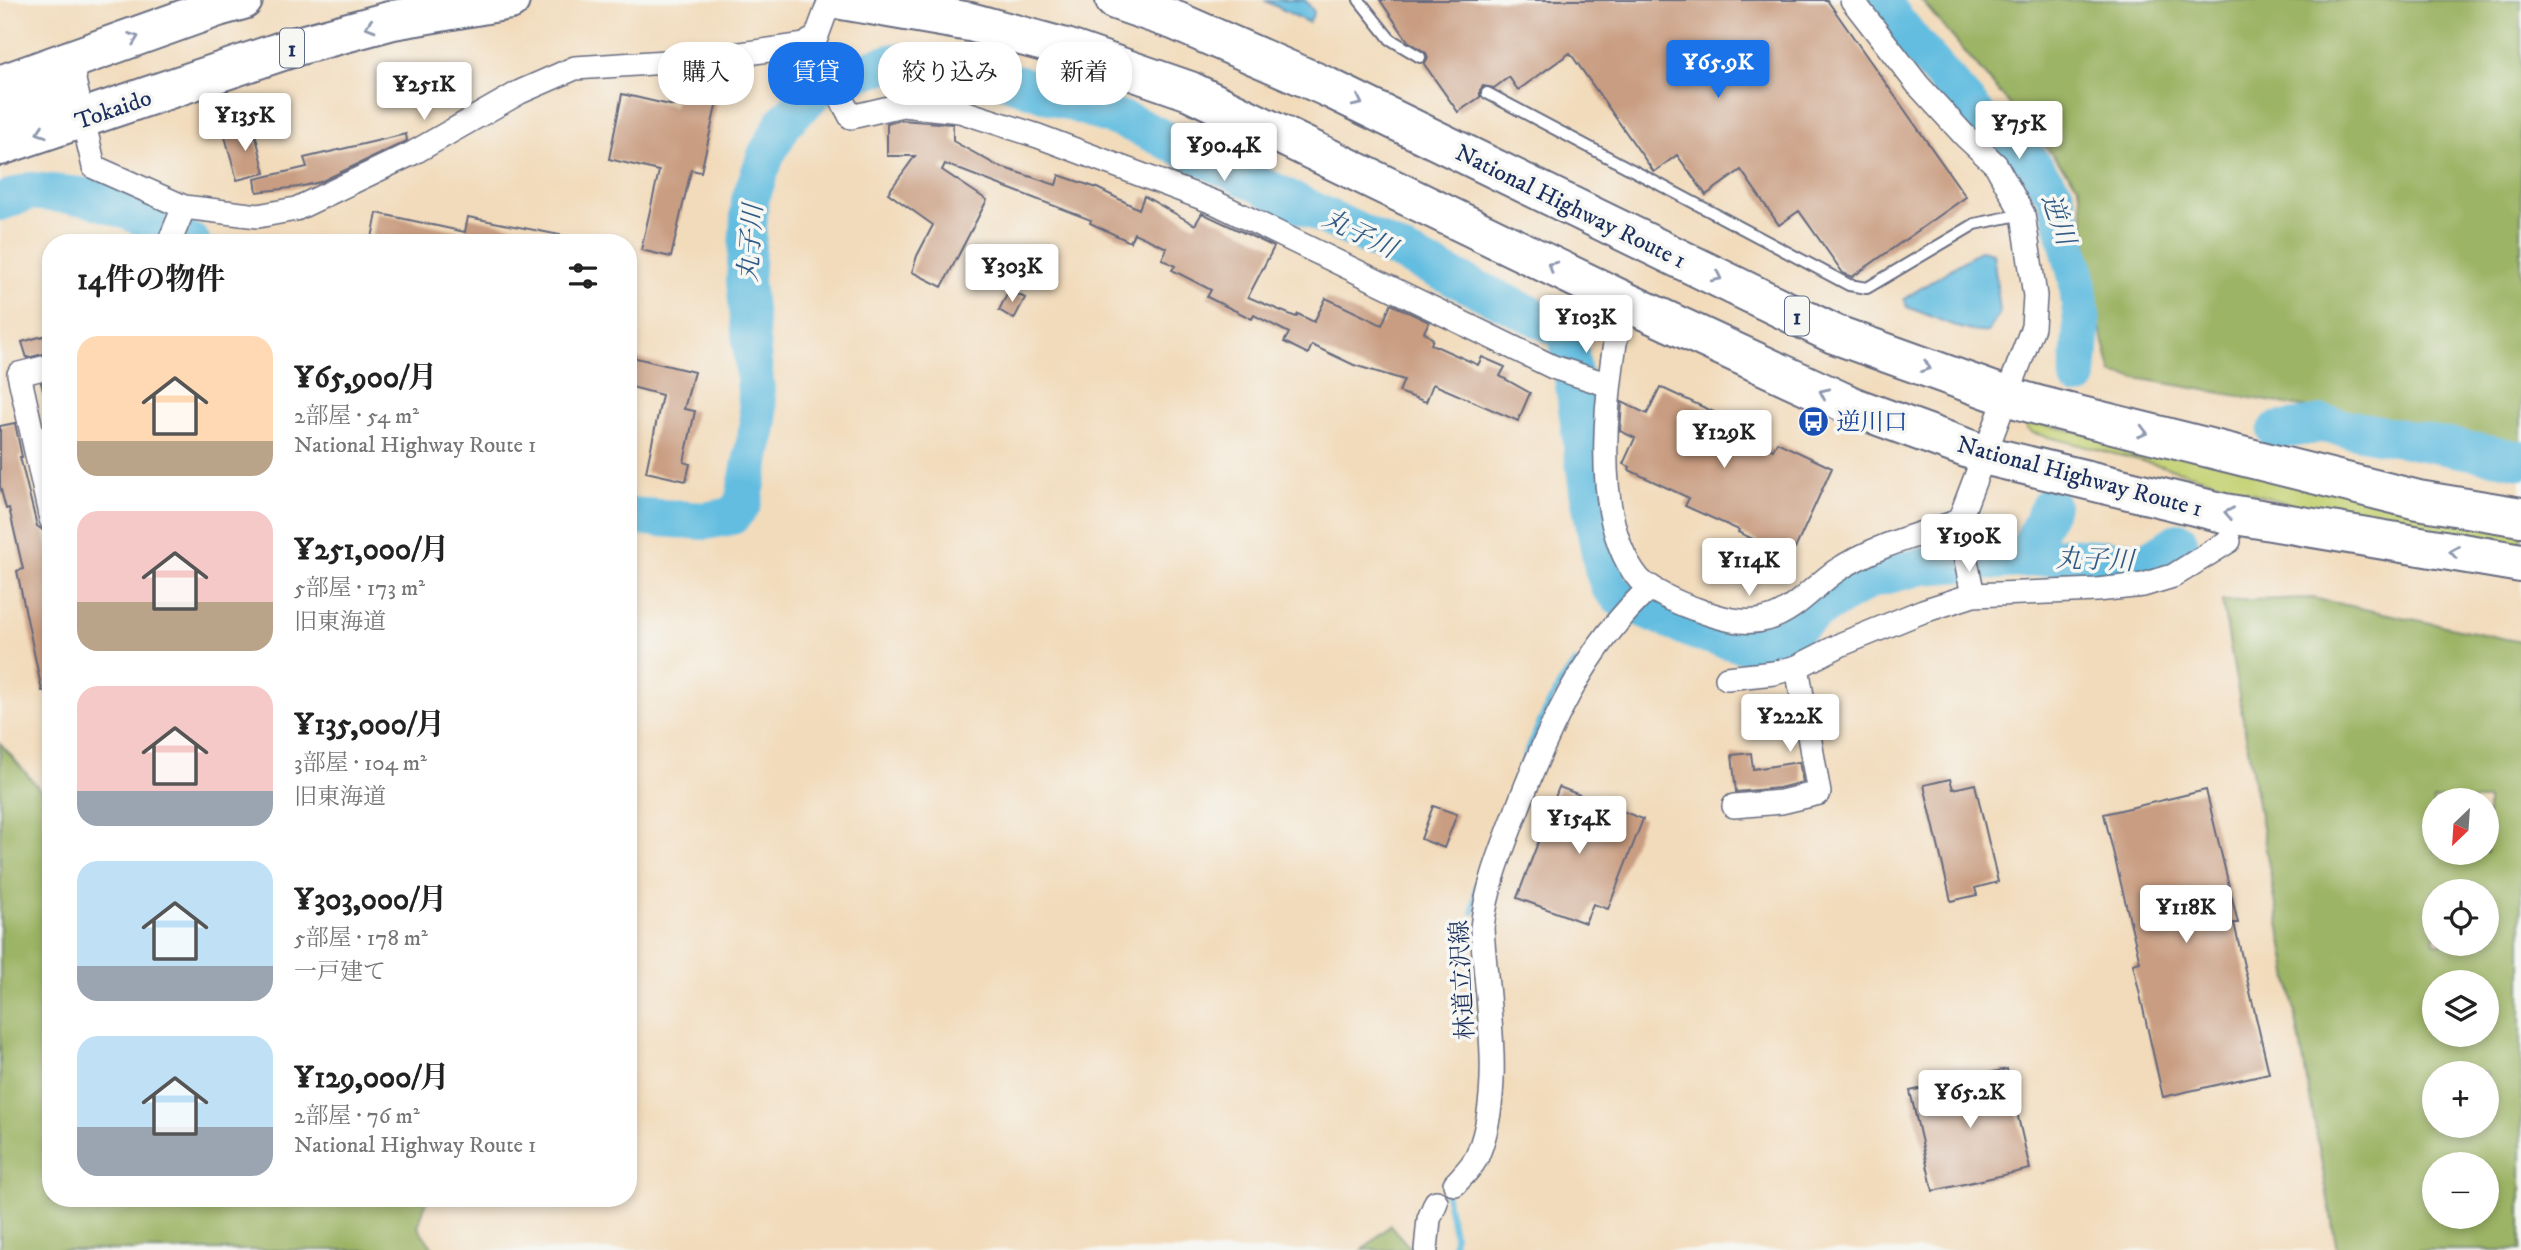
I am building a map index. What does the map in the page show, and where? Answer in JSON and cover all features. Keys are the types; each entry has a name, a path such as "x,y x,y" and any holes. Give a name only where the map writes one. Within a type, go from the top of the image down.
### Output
{"highway":[{"path":"0,85 243,0"},
{"name":"Tokaido","path":"0,146 333,36 393,20 510,0"},
{"name":"National Highway Route 1","path":"842,0 970,22 1066,48 1190,91 1622,300 1854,407 1983,454 2224,513 2521,563"},
{"name":"National Highway Route 1","path":"1120,1 1176,21 1327,87 1834,334 2006,396 2418,500 2521,517"},
{"path":"0,114 49,97 66,102 81,119"}],"street":[{"path":"77,59 74,80 94,167 184,207 258,216 296,209 413,153 520,92 575,68 697,60 805,45 816,38 830,0"},
{"path":"1852,0 1918,85 1964,135 1996,164 2022,214 2035,296 2035,312 2026,348 1961,516 1958,532 1971,589"},
{"path":"810,41 851,117 902,105 960,111 1051,140 1216,203 1558,368 1604,384"},
{"path":"173,234 184,207"},
{"path":"1622,300 1604,384 1605,469 1609,507 1626,560 1646,591 1727,620 1767,620 1791,608 1836,572 1871,551 1958,532"},
{"path":"42,368 19,374 42,455"},
{"path":"1727,678 1774,673 1797,667 1842,644 1971,589 2096,590 2143,585 2173,576 2229,541"},
{"name":"林道立沢線","path":"1455,1184 1478,1157 1489,1117 1494,1071 1482,928 1492,879 1538,755 1574,684 1614,626 1646,591"},
{"path":"1734,806 1781,802 1819,793 1797,667"},
{"path":"1426,1250 1429,1219 1436,1202"}],"lane":[{"path":"1359,0 1391,39 1420,57"},
{"path":"1487,93 1849,285 1867,288 1975,224 2022,214"}],"green space":[{"path":"1921,0 2521,0 2521,445 2112,374 2097,315 2079,186"},
{"path":"2027,421 2521,527 2521,552 2313,511 2170,468 2033,433 2027,429"},
{"path":"2312,598 2521,642 2521,1250 2337,1250 2222,601"},
{"path":"0,743 42,792 42,1207 424,1207 418,1227 434,1250 0,1250"},
{"path":"1390,1225 1412,1250 1363,1250"}],"water":[{"path":"1264,0 1305,0 1314,12 1309,23"},
{"path":"1981,250 1993,253 2000,312 1988,332 1959,327 1907,307 1904,299"}],"building":[{"path":"1380,0 1827,0 1966,197 1852,277 1843,273 1799,211 1779,225 1741,170 1706,195 1677,155 1654,172 1570,53 1518,90 1509,77 1494,88 1483,86 1480,97 1458,112 1424,64 1428,58 1426,53 1408,41"},
{"path":"622,94 658,102 658,105 716,105 701,172 691,170 671,257 641,250 659,171 609,159"},
{"path":"901,120 953,124 953,141 998,166 1056,185 1059,175 1097,188 1139,209 1144,196 1195,225 1202,213 1270,245 1274,247 1248,297 1296,317 1298,314 1314,322 1326,298 1382,325 1391,304 1429,322 1424,332 1433,339 1431,344 1478,365 1482,357 1505,367 1500,376 1530,393 1518,421 1433,384 1426,402 1399,392 1404,380 1354,365 1312,345 1308,354 1284,342 1289,333 1254,315 1252,319 1207,297 1211,290 1172,270 1175,266 1162,259 1167,248 1134,233 1130,242 1090,223 1091,220 945,164 942,170 987,200 942,287 912,272 933,225 888,193 915,156 887,156 887,123"},
{"path":"253,125 265,173 237,180 224,133"},
{"path":"406,134 407,141 320,182 257,192 255,179 307,167 304,158"},
{"path":"377,213 465,232 468,217 555,234 373,234"},
{"path":"1009,290 1025,298 1014,319 999,310"},
{"path":"42,336 42,354 27,358 22,342"},
{"path":"637,358 694,372 684,409 695,411 684,462 690,464 686,481 646,472 662,395 637,388"},
{"path":"1660,387 1731,420 1728,429 1773,450 1777,442 1832,468 1795,549 1786,545 1784,550 1766,542 1765,545 1685,506 1689,498 1629,470 1630,467 1623,464 1635,438 1620,431 1622,402 1647,414"},
{"path":"15,423 20,457 37,526 42,530 42,691 17,571 23,569 9,508 6,509 0,486 0,426"},
{"path":"1751,753 1753,769 1799,762 1803,782 1779,788 1736,792 1732,755"},
{"path":"1950,779 1953,789 1975,784 1998,882 1975,888 1977,895 1951,901 1924,785"},
{"path":"1559,787 1643,819 1608,909 1593,904 1585,923 1517,898"},
{"path":"2206,790 2238,923 2234,923 2269,1073 2163,1097 2133,964 2140,962 2104,814"},
{"path":"1433,806 1457,814 1444,848 1421,839"},
{"path":"2007,1069 2030,1169 1933,1191 1910,1091"}],"waterway":[{"name":"逆川","path":"1880,0 1982,121 2021,150 2055,194 2077,278 2082,323 2078,377"},
{"name":"丸子川","path":"637,517 705,521 732,516 743,503 759,422 745,281 750,200 766,155 785,121 817,90 842,77 894,62 1000,78 1131,123 1567,332 1588,491 1603,569 1609,586 1623,600 1697,632 1745,645 1766,642 1786,635 1817,611 1871,579 1923,566 2062,556 2148,561 2179,541"},
{"name":"丸子川","path":"0,202 31,191 89,197 131,212 174,234"},
{"name":"丸子川","path":"2276,431 2323,424 2521,460"},
{"name":"逆川","path":"2024,559 2050,505"},
{"path":"1513,790 1539,723 1575,662"},
{"path":"1473,912 1476,889 1495,836"},
{"path":"1444,1183 1454,1234 1453,1250"}],"place":[{"name":"逆川口","path":"1813,422"}]}
